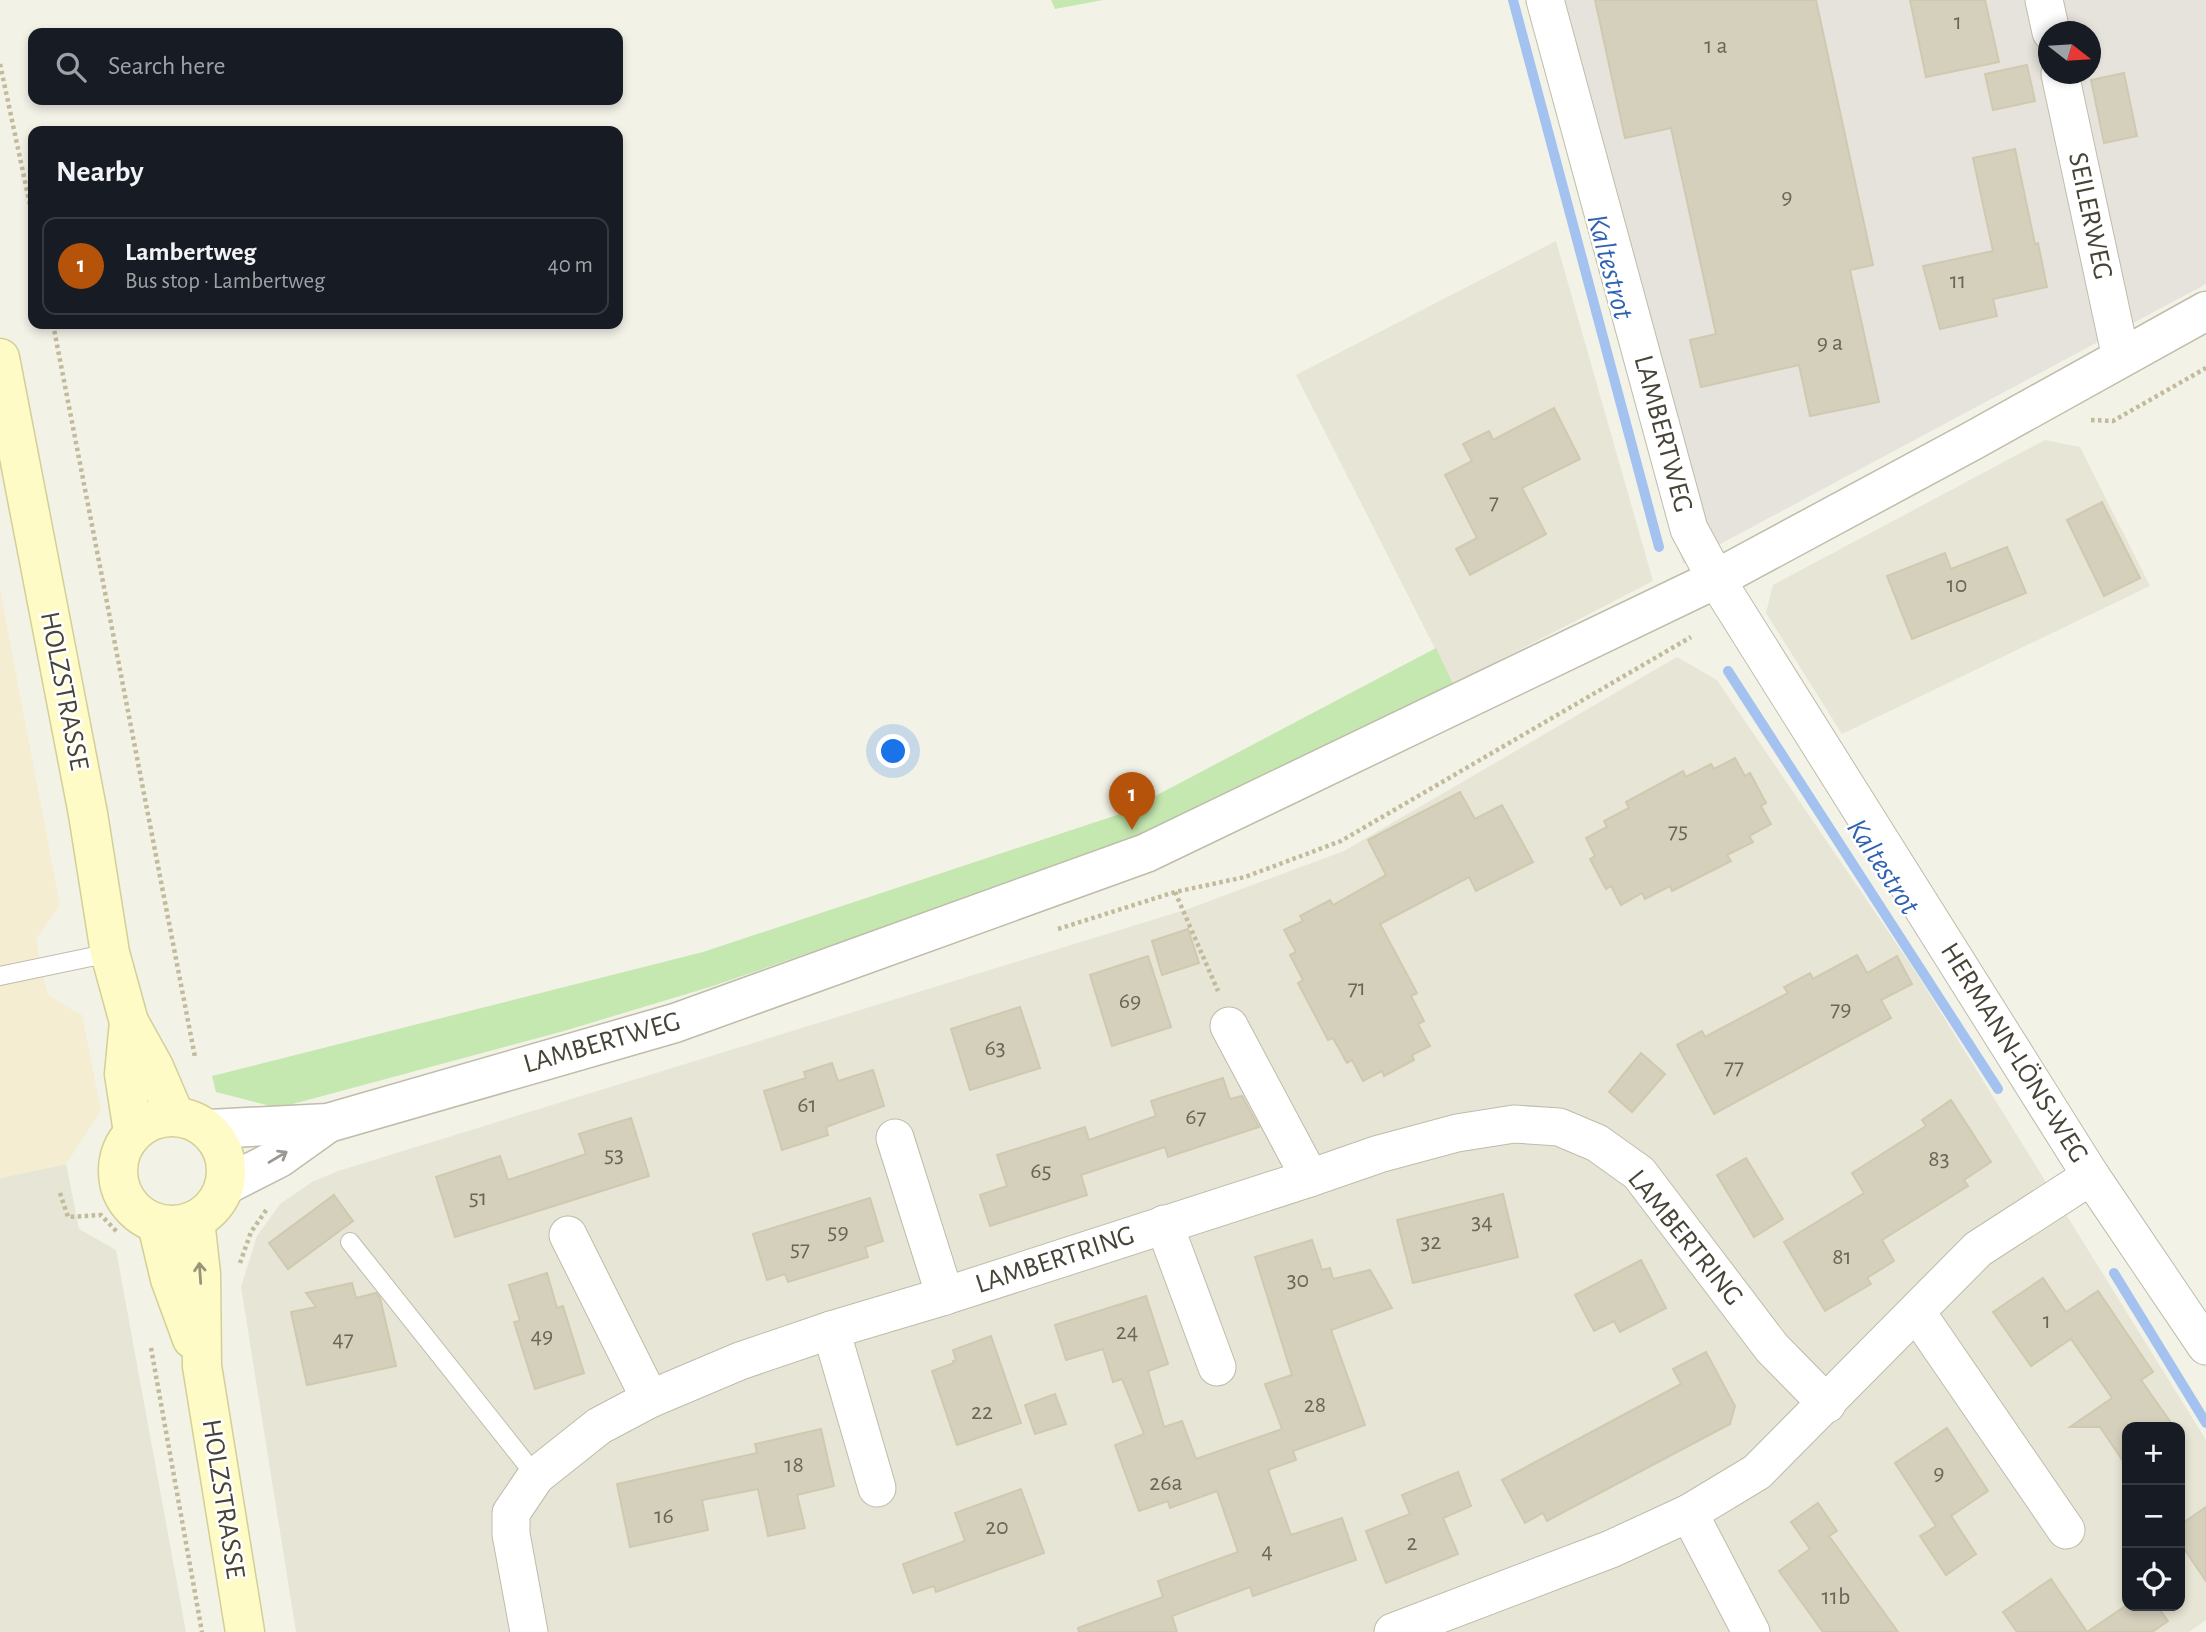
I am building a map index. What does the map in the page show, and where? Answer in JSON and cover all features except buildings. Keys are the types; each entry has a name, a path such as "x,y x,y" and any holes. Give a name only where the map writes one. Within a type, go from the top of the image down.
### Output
{"main road":[{"name":"HOLZSTRASSE","path":"0,358 88,814 110,954 129,1022 154,1067 192,1122 217,1139 225,1159 225,1186"},
{"name":"HOLZSTRASSE","path":"129,1022 124,1074 133,1132"},
{"path":"192,1122 155,1119 133,1132 117,1160 117,1183 125,1200 138,1214 157,1224 180,1227 210,1210 225,1186"},
{"name":"HOLZSTRASSE","path":"195,1220 201,1274 202,1366 245,1632"},
{"name":"HOLZSTRASSE","path":"157,1224 170,1279 202,1366"}],"street":[{"name":"LAMBERTWEG","path":"1545,0 1689,529 1716,579"},
{"path":"2044,0 2049,21"},
{"name":"SEILERWEG","path":"2062,84 2121,358"},
{"name":"LAMBERTWEG","path":"192,1122 328,1123 675,1023 1146,853 1716,579 2206,311"},
{"name":"HERMANN-LÖNS-WEG","path":"1716,579 2091,1176 2206,1346"},
{"path":"1229,1026 1310,1178"},
{"name":"LAMBERTWEG","path":"225,1186 279,1158 328,1123"},
{"name":"LAMBERTRING","path":"529,1632 511,1534 511,1513 536,1476 599,1426 650,1399 740,1361 1379,1154 1457,1133 1514,1124 1559,1127 1597,1143 1639,1173 1772,1348 1827,1404"},
{"name":"LAMBERTRING","path":"895,1138 945,1296"},
{"path":"1393,1632 1611,1549 1689,1513 1757,1472 1978,1249 2091,1176"},
{"name":"LAMBERTRING","path":"1164,1224 1217,1367"},
{"path":"568,1235 650,1399"},
{"path":"1917,1313 2066,1530"},
{"path":"831,1330 877,1488"},
{"path":"1689,1513 1751,1632"}],"lane":[{"path":"0,976 110,954"},
{"path":"350,1242 536,1476"}],"path":[{"path":"0,64 28,196"},
{"path":"55,329 194,1056"},
{"path":"1175,892 1227,1011 1229,1026"},
{"path":"150,1338 202,1632"}],"shaded area":[{"path":"1532,0 2206,0 2206,284 1683,564"},
{"path":"1556,241 1653,581 1453,684 1296,375"},
{"path":"2045,440 2080,447 2150,586 1842,734 1766,613 1773,585"},
{"path":"0,590 60,905 36,939 41,968 48,995 82,1015 101,1111 66,1164 0,1178"},
{"path":"1677,657 1717,680 1915,971 2206,1440 2206,1620 2189,1632 296,1632 241,1287 257,1236 280,1204 312,1182 338,1171 1191,908 1344,851"},
{"path":"66,1164 79,1229 116,1250 186,1632 0,1632 0,1178"}],"green space":[{"path":"1051,0 1103,0 1055,9"},
{"path":"1436,648 1453,684 1133,841 713,986 564,1031 278,1108 216,1092 212,1076 703,952 1123,813"}],"waterway":[{"name":"Kaltestrot","path":"1513,0 1659,547"},
{"name":"Kaltestrot","path":"1728,671 1998,1089"},
{"name":"Kaltestrot","path":"2114,1273 2206,1423"}],"place":[{"name":"Lambertweg","path":"1132,830"}]}
